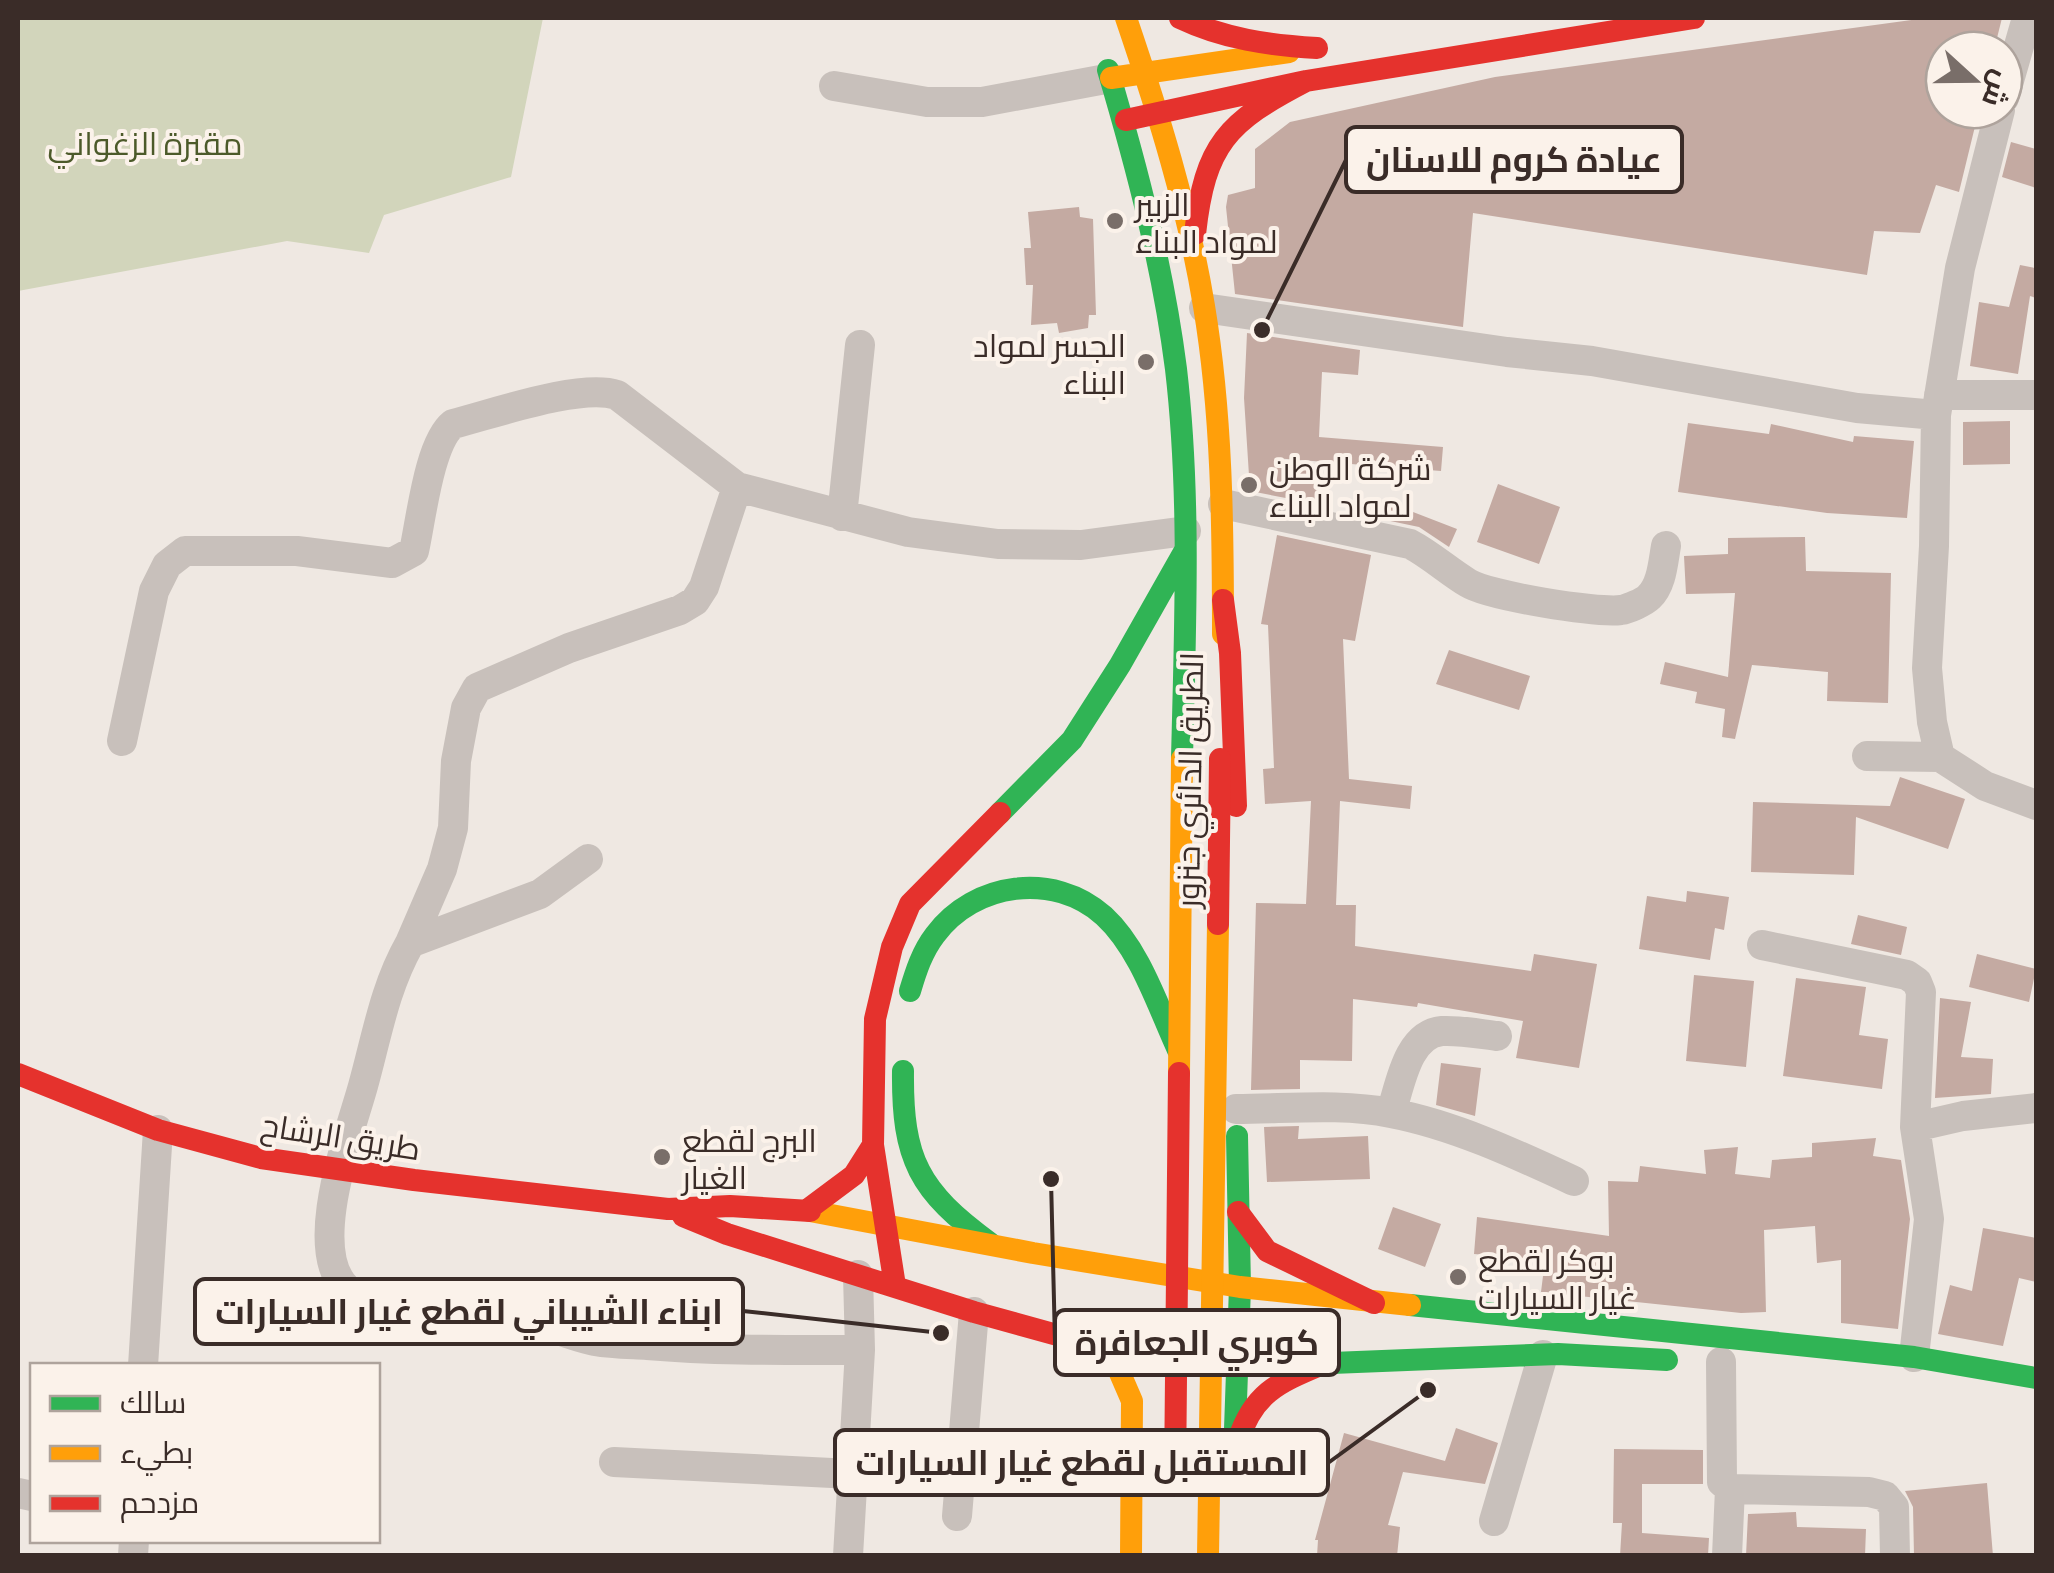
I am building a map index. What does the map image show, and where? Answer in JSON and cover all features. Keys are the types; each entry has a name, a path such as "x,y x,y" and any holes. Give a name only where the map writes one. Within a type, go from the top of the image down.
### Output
{"main road":[{"name":"الطريق الدائري جنزور","path":"1126,18 1160,115 1194,250 1204,308 1223,504 1208,1556"},
{"path":"1111,78 1326,46 1262,44 1226,36 1180,18"},
{"path":"1126,120 1306,81 1694,18"},
{"name":"الطريق الدائري جنزور","path":"1101,48 1126,120 1162,294 1177,389 1185,542 1175,1497"},
{"path":"1194,250 1200,186 1220,146 1260,104 1306,81"},
{"path":"895,1286 872,1145 874,1019 892,948 910,904 1072,740 1120,665 1185,542"},
{"path":"1222,600 1236,743 1240,1287 1233,1517"},
{"path":"908,1008 912,977 940,927 982,895 1018,886 1051,886 1086,900 1108,919 1178,1050"},
{"path":"903,1040 902,1099 907,1136 920,1173 934,1197 990,1243"},
{"name":"طريق الرشاح","path":"18,1074 158,1130 262,1158 668,1209"},
{"path":"806,1210 844,1188 856,1176 872,1145"},
{"path":"668,1209 730,1206 806,1210 1240,1287 1914,1357 2036,1378"},
{"path":"668,1209 727,1234 974,1312 1097,1346 1237,1365 1543,1355 1712,1362"},
{"path":"1238,1212 1267,1251 1374,1303"},
{"path":"1097,1346 1118,1366 1132,1401 1130,1556"},
{"path":"1234,1460 1243,1422 1260,1397 1274,1384 1320,1364"}],"street":[{"path":"834,86 927,102 982,102 1111,78"},
{"path":"1940,757 1932,722 1928,668 1938,405 1960,268 1995,130"},
{"path":"1204,308 1592,361 1857,408 2036,395"},
{"path":"842,516 860,345"},
{"path":"122,741 154,591 167,565 184,551 296,551 392,563 406,558 414,551 441,438 452,424 601,390 629,403 737,487 842,516 908,532 998,544 1185,542"},
{"path":"737,487 704,588 696,601 656,619 568,648 477,688 466,708 456,761 453,828 446,856 378,1016 363,1085 337,1169 329,1254 335,1275 348,1290 361,1299 388,1304 437,1300 480,1304 594,1341 689,1348 860,1350"},
{"path":"1223,504 1410,544 1436,557 1469,584 1492,592 1578,607 1622,610 1648,598 1659,580 1666,546"},
{"path":"1867,756 1940,757 1985,786 2036,805"},
{"path":"410,943 540,894 588,859"},
{"path":"1762,945 1907,976 1918,982 1915,1126 1929,1218 1914,1357"},
{"path":"1391,1113 1412,1051 1426,1036 1441,1031 1497,1036"},
{"path":"1236,1109 1333,1108 1391,1113 1512,1152 1574,1180"},
{"path":"1915,1126 2036,1108"},
{"path":"143,1363 158,1130"},
{"path":"848,1556 860,1350 858,1275"},
{"path":"958,1516 974,1312"},
{"path":"1494,1521 1543,1355"},
{"path":"1712,1362 1722,1482 1730,1489 1869,1492 1884,1496 1894,1507 1895,1556"},
{"path":"614,1462 852,1474"},
{"path":"1726,1556 1730,1489"}],"green space":[{"name":"مقبرة الزغواني","path":"18,18 543,18 511,177 384,215 369,253 287,241 18,291"}],"building":[{"path":"1926,18 2002,18 1999,30 1924,30 1924,130 1974,130 1959,192 1936,185 1920,233 1874,231 1867,275 1473,213 1463,327 1235,294 1226,207 1228,195 1255,188 1255,149 1290,122 1495,77"},
{"path":"2011,142 2036,149 2036,188 2002,177"},
{"path":"1079,207 1080,217 1093,219 1096,315 1089,315 1088,328 1059,333 1057,323 1031,325 1033,285 1026,285 1024,248 1031,248 1028,212"},
{"path":"2020,265 2035,268 2036,298 2030,296 2018,374 1970,366 1979,302 2009,307"},
{"path":"1247,333 1360,350 1358,375 1322,372 1319,437 1443,447 1441,471 1274,458 1318,475 1317,504 1250,491 1244,398"},
{"path":"2010,421 2010,464 1963,465 1963,422"},
{"path":"1688,423 1769,434 1771,424 1853,442 1854,436 1914,441 1907,518 1827,513 1678,492"},
{"path":"1498,484 1560,507 1539,564 1477,542"},
{"path":"1382,500 1457,529 1449,547 1419,527 1376,518"},
{"path":"1277,535 1371,555 1355,641 1343,639 1349,779 1412,786 1410,809 1340,801 1336,905 1356,905 1355,946 1531,971 1534,954 1597,964 1579,1068 1516,1058 1523,1021 1418,1003 1417,1007 1353,999 1352,1061 1300,1060 1300,1089 1251,1090 1256,903 1306,904 1311,801 1265,804 1263,769 1274,768 1268,625 1261,624"},
{"path":"1805,537 1806,571 1891,573 1888,703 1827,701 1828,672 1752,665 1735,739 1722,737 1725,709 1695,703 1697,692 1660,684 1665,662 1728,677 1735,593 1686,594 1684,556 1728,554 1728,538"},
{"path":"1449,650 1530,676 1519,710 1436,684"},
{"path":"1900,777 1965,799 1948,849 1856,817 1854,875 1751,872 1753,802 1890,806"},
{"path":"1687,891 1729,897 1724,930 1715,928 1710,960 1639,949 1647,896 1686,902"},
{"path":"1858,915 1907,927 1901,955 1851,944"},
{"path":"1977,954 2036,969 2029,1002 1969,987"},
{"path":"1694,975 1754,981 1746,1067 1686,1061"},
{"path":"1796,978 1866,987 1859,1035 1888,1039 1882,1089 1783,1076"},
{"path":"1940,998 1971,1002 1961,1057 1993,1059 1991,1094 1935,1098"},
{"path":"1441,1063 1481,1068 1475,1116 1436,1105"},
{"path":"1299,1126 1298,1139 1368,1136 1370,1179 1267,1182 1264,1127"},
{"path":"1876,1138 1873,1156 1901,1160 1910,1219 1898,1329 1841,1323 1841,1260 1817,1263 1815,1226 1764,1230 1766,1312 1741,1313 1541,1292 1545,1260 1474,1254 1477,1217 1609,1236 1608,1181 1638,1182 1640,1166 1706,1174 1704,1150 1738,1147 1735,1174 1770,1178 1772,1160 1812,1157 1812,1143"},
{"path":"1393,1207 1441,1224 1425,1267 1378,1249"},
{"path":"1983,1228 2036,1238 2036,1282 2019,1278 2003,1346 1938,1334 1950,1285 1972,1291"},
{"path":"1456,1428 1498,1443 1485,1484 1403,1472 1388,1525 1400,1527 1397,1556 1317,1556 1315,1540 1344,1433 1445,1461"},
{"path":"1614,1449 1703,1450 1703,1484 1642,1484 1642,1533 1709,1538 1708,1556 1620,1556 1622,1523 1613,1523"},
{"path":"1987,1483 1993,1556 1914,1556 1913,1507 1905,1491"},
{"path":"1796,1512 1797,1527 1866,1529 1865,1556 1746,1556 1748,1514"}],"traffic: fast":[{"path":"1108,70 1148,218 1176,369 1185,515 1182,759"},
{"path":"1000,813 1072,740 1184,552"},
{"path":"910,991 930,941 951,917 971,903 1015,889 1039,888 1062,893 1084,902 1117,929 1147,979 1178,1050"},
{"path":"903,1071 906,1128 920,1171 946,1207 990,1243"},
{"path":"1233,1486 1240,1287 1237,1136"},
{"path":"1410,1305 1914,1357 2036,1378"},
{"path":"1282,1365 1558,1354 1667,1360"}],"traffic: slow":[{"path":"1126,18 1171,160 1204,306 1218,428 1223,634"},
{"path":"1111,78 1289,52"},
{"path":"1179,1073 1182,759"},
{"path":"1208,1556 1218,924"},
{"path":"810,1211 1240,1287 1410,1305"},
{"path":"1097,1346 1119,1371 1132,1401 1131,1556"}],"traffic: jam":[{"path":"1180,18 1247,40 1317,48"},
{"path":"1126,120 1306,81 1694,18"},
{"path":"1195,234 1205,178 1225,139 1257,110 1306,81"},
{"path":"1223,600 1230,653 1236,806"},
{"path":"1218,924 1220,759"},
{"path":"895,1286 873,1145 875,1019 892,947 910,904 1000,813"},
{"path":"1175,1479 1179,1073"},
{"path":"18,1074 158,1130 261,1158 668,1209 730,1206 810,1211"},
{"path":"807,1210 854,1175 873,1145"},
{"path":"1238,1212 1267,1251 1374,1303"},
{"path":"683,1216 727,1234 974,1312 1097,1346 1213,1361"},
{"path":"1238,1441 1251,1412 1268,1392 1320,1365"}],"place":[{"name":"الزبير لمواد البناء","path":"1115,221"},
{"name":"عيادة كروم للاسنان","path":"1262,330"},
{"name":"الجسر لمواد البناء","path":"1146,362"},
{"name":"شركة الوطن لمواد البناء","path":"1249,485"},
{"name":"البرج لقطع الغيار","path":"662,1157"},
{"name":"كوبري الجعافرة","path":"1051,1179"},
{"name":"بوكر لقطع غيار السيارات","path":"1458,1277"},
{"name":"ابناء الشيباني لقطع غيار السيارات","path":"941,1333"},
{"name":"المستقبل لقطع غيار السيارات","path":"1428,1390"}]}
